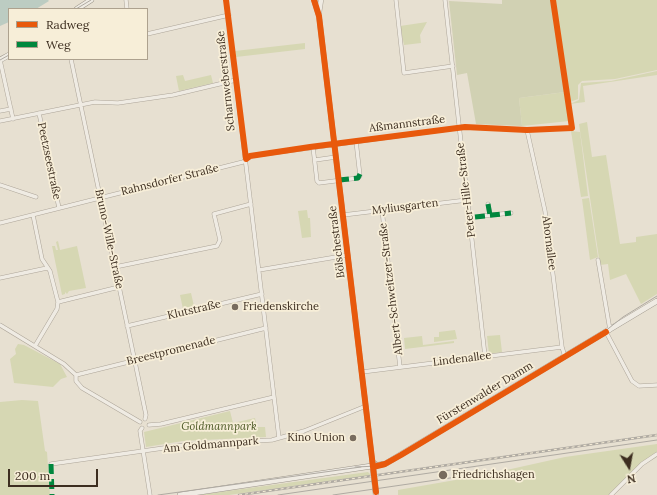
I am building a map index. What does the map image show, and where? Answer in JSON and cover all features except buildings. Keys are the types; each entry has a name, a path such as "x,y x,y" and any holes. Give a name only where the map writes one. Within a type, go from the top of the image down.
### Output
{"main road":[{"path":"79,8 91,0"},
{"name":"Fürstenwalder Damm","path":"180,495 373,467 384,464 657,301"},
{"path":"373,467 376,495"}],"street":[{"name":"Scharnweberstraße","path":"226,0 279,438"},
{"name":"Bölschestraße","path":"314,0 319,14 373,467"},
{"name":"Bölschestraße","path":"319,14 321,0"},
{"path":"396,0 404,73 452,66"},
{"name":"Peter-Hille-Straße","path":"445,0 486,356"},
{"path":"148,34 228,15"},
{"path":"0,60 13,119"},
{"name":"Bruno-Wille-Straße","path":"71,60 146,415 145,419"},
{"path":"0,121 98,101 118,103 167,96 236,80"},
{"path":"0,111 11,109"},
{"name":"Peetzseestraße","path":"39,113 59,208"},
{"name":"Aßmannstraße","path":"246,159 250,156 459,128 527,130 572,128"},
{"name":"Ahornallee","path":"527,130 545,211 562,347 565,357"},
{"path":"313,147 317,180 319,183 360,176 356,141"},
{"path":"315,160 336,157"},
{"name":"Rahnsdorfer Straße","path":"0,223 237,163 246,159"},
{"path":"0,185 36,197"},
{"name":"Myliusgarten","path":"343,215 467,200"},
{"path":"115,267 217,246 220,240 214,214 251,204"},
{"path":"488,204 490,215"},
{"name":"Albert-Schweitzer-Straße","path":"382,210 400,367"},
{"path":"481,216 511,213"},
{"path":"33,215 42,259 47,268 58,302 57,309 35,346"},
{"path":"259,270 348,255"},
{"path":"598,260 608,331 632,381 639,386 657,385"},
{"path":"0,278 47,268"},
{"path":"58,302 118,287"},
{"name":"Klutstraße","path":"127,326 262,294"},
{"path":"0,325 64,364 76,375 76,381 82,388 140,422 142,428 140,431 150,495"},
{"name":"Breestpromenade","path":"76,375 266,328"},
{"name":"Lindenallee","path":"362,372 562,347"},
{"path":"142,428 146,428 149,425 161,424 274,397"},
{"name":"Am Goldmannpark","path":"51,464 185,445 279,438 309,430 366,406"},
{"path":"140,422 145,419 148,421 149,425"},
{"path":"611,495 642,464 657,454"}],"green space":[{"path":"502,0 551,0 565,92 519,98 522,126 476,124 467,73 457,75 449,1 502,4"},
{"path":"554,0 657,0 657,70 615,79 582,81 578,85 578,99 570,102"},
{"path":"427,22 420,35 421,43 404,45 400,26"},
{"path":"305,43 305,49 236,57 235,51"},
{"path":"657,71 657,75 583,86 585,102 570,104 579,100 581,83 611,81"},
{"path":"183,75 185,81 211,75 213,83 179,91 176,76"},
{"path":"565,92 569,121 522,126 519,98"},
{"path":"587,122 592,157 606,155 620,244 636,242 636,237 657,234 657,294 641,304 626,274 610,280 608,264 600,265 579,124"},
{"path":"571,131 580,132 588,196 581,197"},
{"path":"589,198 598,257 590,260 582,199"},
{"path":"307,210 308,218 310,218 311,237 302,238 298,211"},
{"path":"58,241 60,250 77,246 86,288 69,291 67,294 65,292 65,294 62,295 52,246 55,246 56,250 58,250 56,242"},
{"path":"191,293 194,306 183,309 180,295"},
{"path":"455,330 457,339 434,342 434,337 439,337 439,332"},
{"path":"500,335 502,352 489,354 487,336"},
{"path":"422,336 423,345 454,341 454,343 405,349 404,338"},
{"path":"18,344 24,345 60,364 67,377 61,379 53,387 14,383 10,359 16,354 15,349"},
{"path":"22,400 38,401 45,451 47,452 50,495 0,495 0,402"},
{"name":"Goldmannpark","path":"230,411 233,423 255,418 257,427 265,427 266,437 183,441 146,447 144,432"},
{"path":"657,444 657,453 609,495 398,495 398,490 484,475 565,457"},
{"path":"368,472 371,475 229,495 198,495"}],"shaded area":[{"path":"0,0 49,1 38,8 8,8 8,22 0,26"}],"tram line":[{"path":"78,8 91,0"},
{"path":"317,0 371,454 374,460 380,464 392,462"},
{"path":"0,60 8,56"},
{"path":"355,467 378,466 388,462 604,332 623,317 657,296"},
{"path":"278,495 657,440"},
{"path":"158,495 361,467"},
{"path":"333,495 450,478 493,470"}],"railway":[{"path":"239,495 657,435"}],"marked path":[{"path":"339,180 358,178 360,174"},
{"path":"488,204 490,215"},
{"path":"475,217 511,213"},
{"path":"51,464 52,495"}],"cycle path":[{"path":"226,0 246,159 250,156 310,147 465,127 527,130 572,128 553,0"},
{"path":"314,0 319,16 376,492"},
{"path":"373,467 385,464 401,455 606,332"}],"place":[{"name":"Friedenskirche","path":"235,307"},
{"name":"Kino Union","path":"353,438"},
{"name":"Friedrichshagen","path":"443,475"}]}
